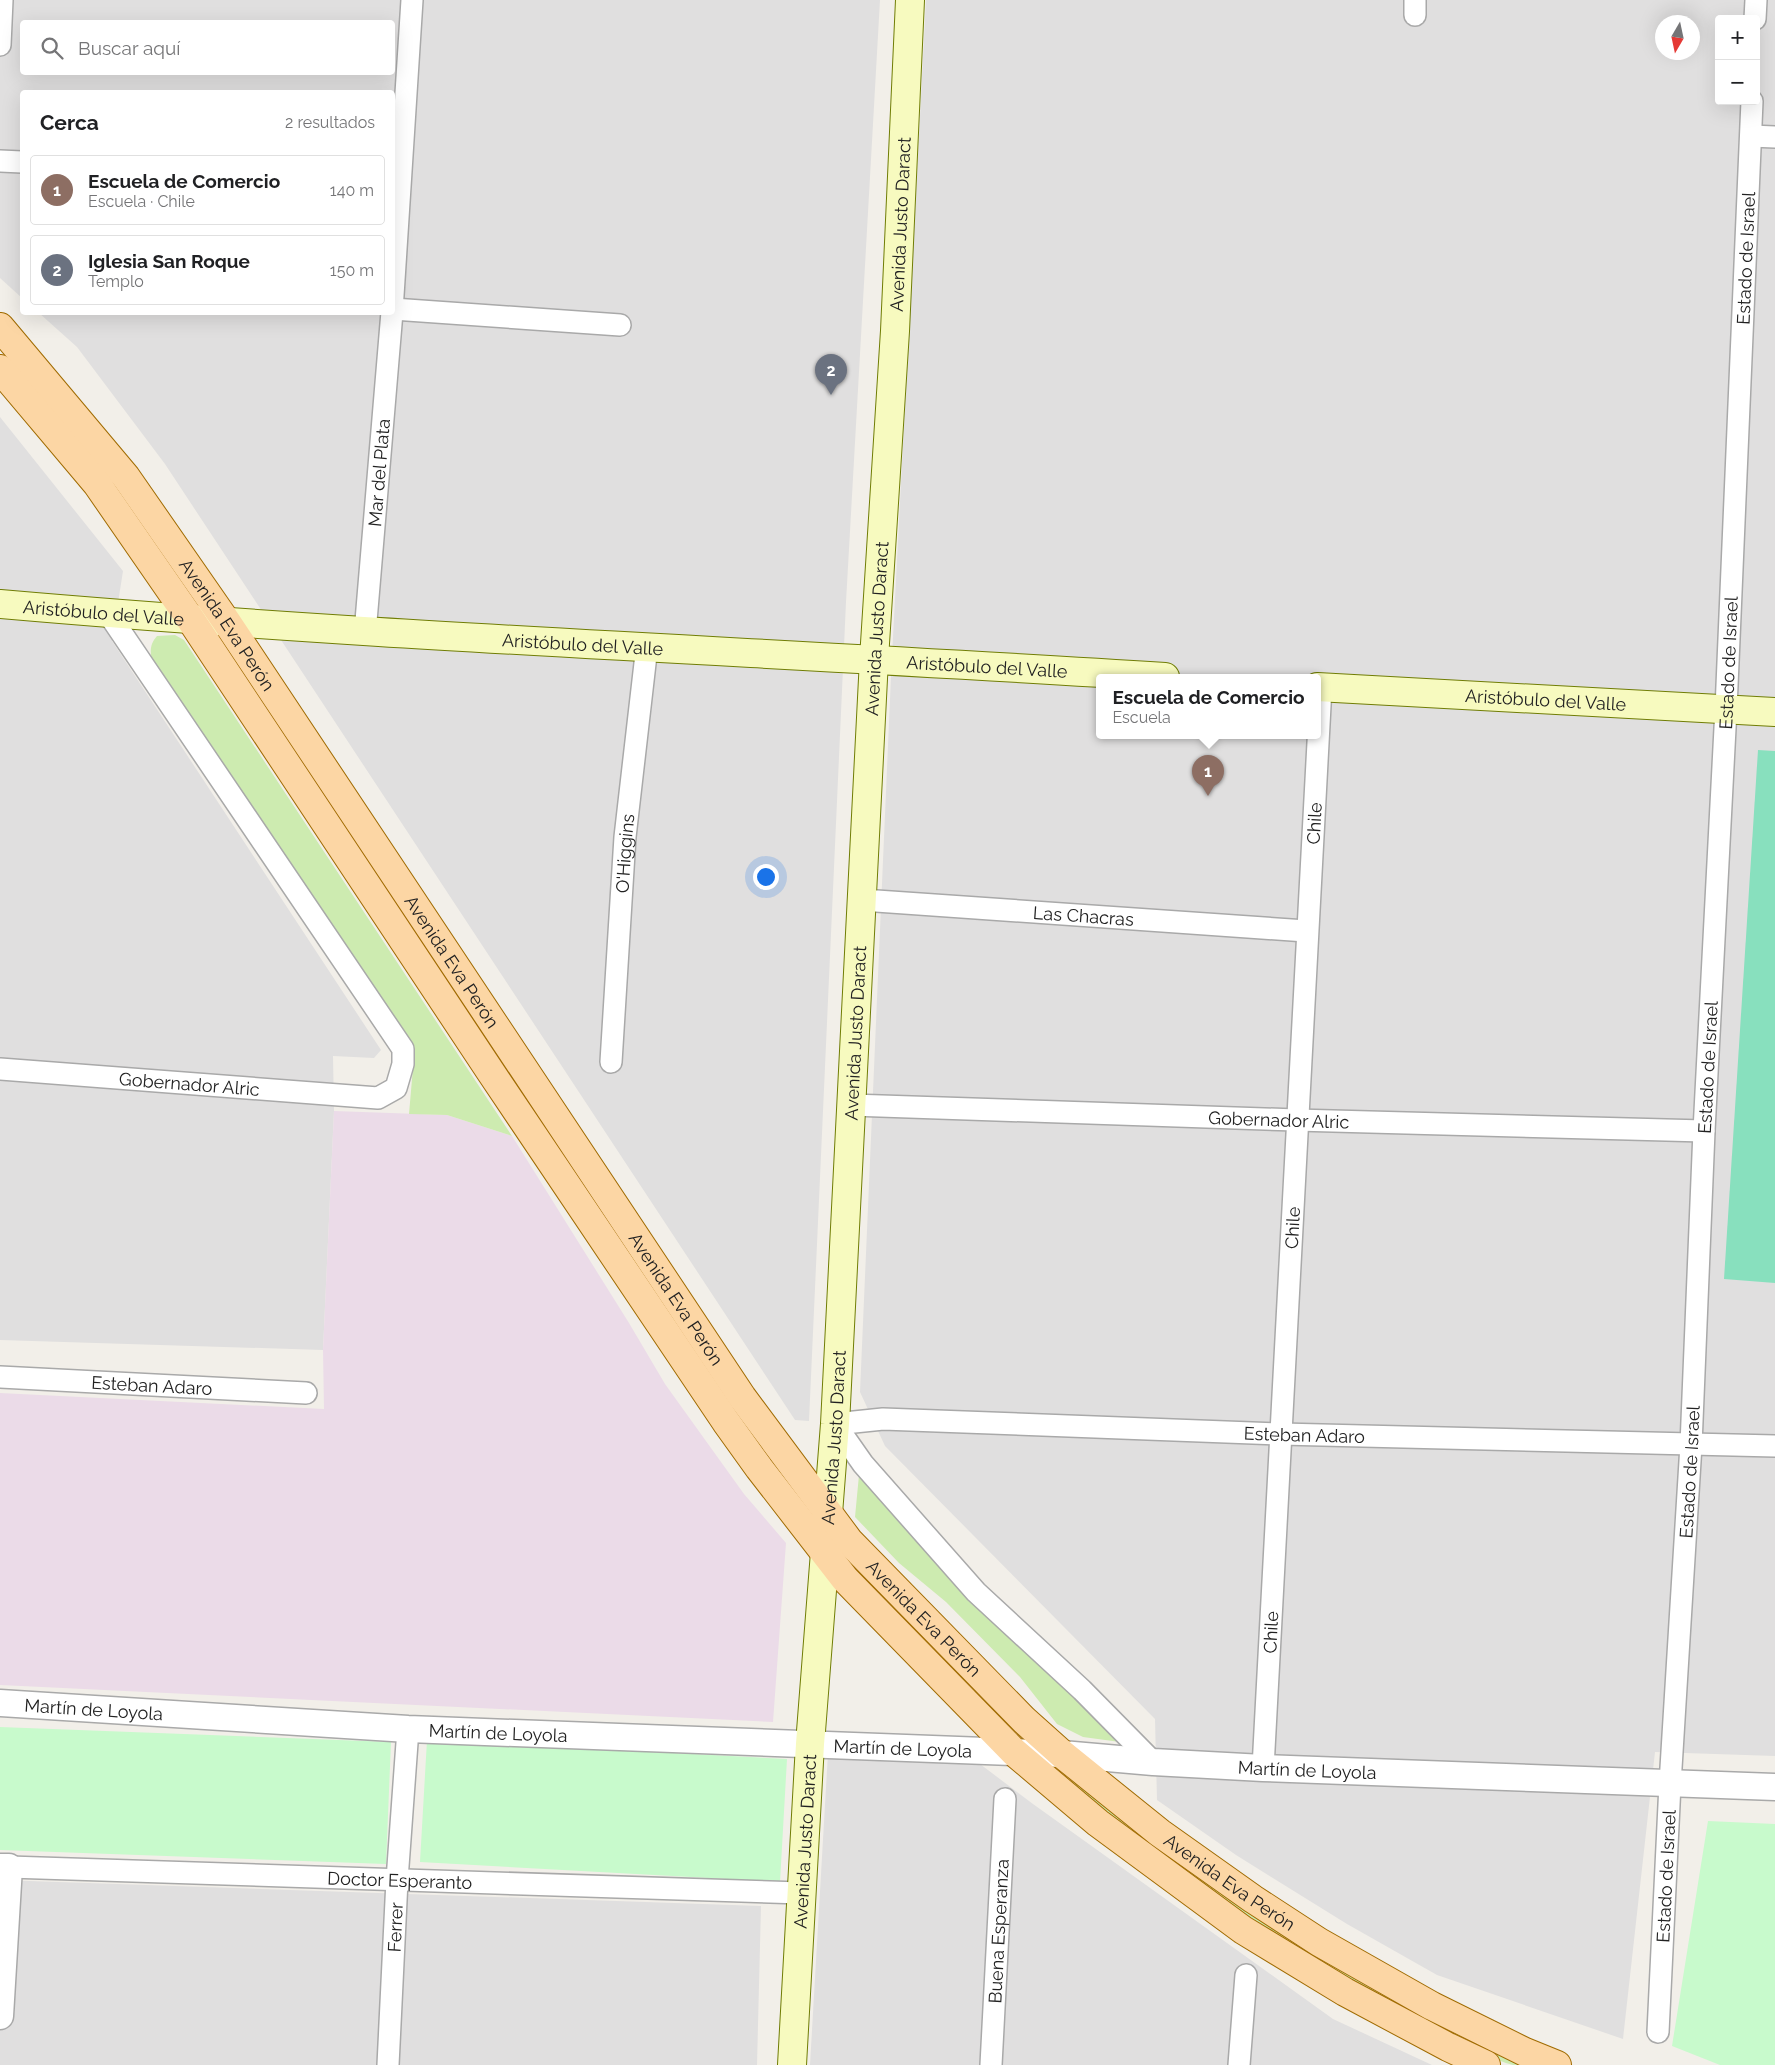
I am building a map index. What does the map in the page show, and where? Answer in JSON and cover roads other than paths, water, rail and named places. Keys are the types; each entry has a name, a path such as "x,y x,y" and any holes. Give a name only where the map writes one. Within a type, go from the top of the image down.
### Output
{"main road":[{"name":"Avenida Justo Daract","path":"792,2065 810,1744 826,1510 835,1424 874,658 895,331 910,0"},
{"name":"Avenida Eva Perón","path":"0,327 126,477 226,621 742,1396 849,1541 1024,1720 1062,1754 1160,1833 1252,1899 1318,1942 1432,2006 1525,2052 1557,2065"},
{"name":"Avenida Eva Perón","path":"0,369 97,484 191,620 490,1071 721,1414 758,1468 824,1549 845,1579 1014,1752 1098,1823 1243,1930 1345,1992 1486,2065"},
{"name":"Aristóbulo del Valle","path":"0,604 365,633 874,658 1119,674"},
{"name":"Aristóbulo del Valle","path":"1321,687 1775,712"}],"street":[{"path":"0,45 2,0"},
{"name":"Mar del Plata","path":"395,240 397,177 412,0"},
{"path":"1755,15 1756,0"},
{"name":"Estado de Israel","path":"1658,2032 1670,1784 1691,1445 1704,1130 1726,709 1752,105"},
{"path":"1750,136 1775,137"},
{"path":"0,161 20,162"},
{"path":"395,303 620,325"},
{"name":"Mar del Plata","path":"365,633 392,315"},
{"name":"Gobernador Alric","path":"0,1069 378,1098 396,1088 403,1064 403,1049 108,613"},
{"name":"O'Higgins","path":"612,1062 625,837 648,646"},
{"name":"Chile","path":"1263,1768 1316,739"},
{"name":"Las Chacras","path":"862,900 1306,931"},
{"name":"Gobernador Alric","path":"851,1104 1296,1120 1704,1130"},
{"name":"Esteban Adaro","path":"0,1377 306,1393"},
{"name":"Esteban Adaro","path":"835,1424 883,1419 1281,1434 1775,1446"},
{"path":"835,1424 863,1464 976,1592 1082,1690 1153,1762"},
{"name":"Martín de Loyola","path":"0,1703 408,1730 1062,1754 1153,1762 1263,1768 1775,1787"},
{"name":"Ferrer","path":"388,2065 397,1880 408,1730"},
{"name":"Buena Esperanza","path":"991,2065 1005,1799"},
{"path":"0,2016 4,1867"},
{"name":"Doctor Esperanto","path":"4,1867 801,1893"},
{"path":"1239,2065 1246,1975"}],"place":[{"name":"Iglesia San Roque","path":"831,395"},
{"name":"Escuela de Comercio","path":"1208,796"}]}
